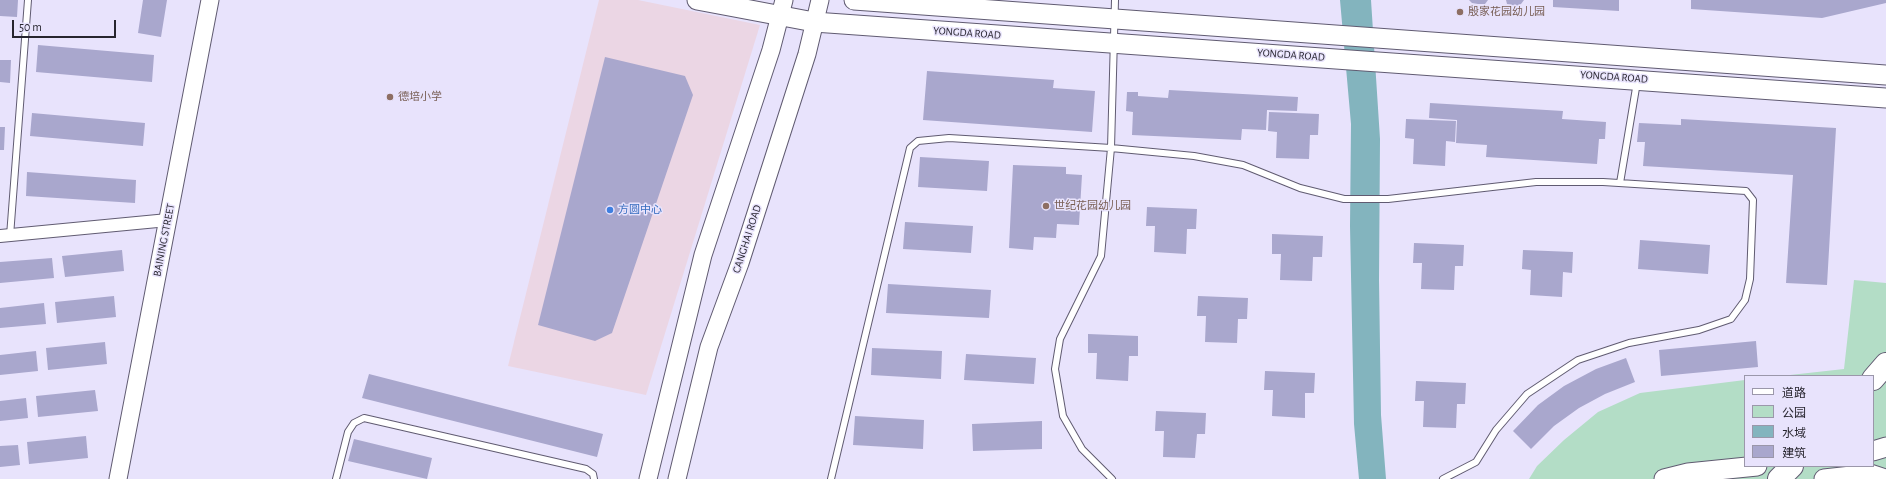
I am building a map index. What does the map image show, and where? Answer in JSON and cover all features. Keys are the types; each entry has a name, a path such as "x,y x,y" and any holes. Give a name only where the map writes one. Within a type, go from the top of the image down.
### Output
{"highway":[{"path":"1874,378 1886,364"},
{"path":"1779,479 1791,467"}],"main road":[{"name":"BAINING STREET","path":"118,479 210,0"},
{"name":"YONGDA ROAD","path":"697,0 782,8 814,22 1638,79 1886,98"},
{"name":"CANGHAI ROAD","path":"677,479 709,347 740,263 807,54 820,0"},
{"name":"YONGDA ROAD","path":"854,0 1886,75"},
{"path":"648,479 703,255 771,50 782,8"},
{"path":"1874,452 1886,447"},
{"path":"1664,479 1688,474 1748,467"},
{"path":"1824,479 1870,474 1885,479"}],"street":[{"path":"5,236 168,220"}],"lane":[{"path":"5,236 28,0"},
{"path":"1112,479 1082,449 1063,416 1055,369 1060,339 1100,256 1112,148 1115,0"},
{"path":"1620,183 1638,79"},
{"path":"831,479 910,148 918,141 949,138 1112,148 1194,156 1243,165 1300,188 1344,199 1388,199 1536,182 1620,183 1746,191 1753,200 1750,279 1745,300 1731,319 1699,330 1629,343 1578,360 1527,394 1496,430 1476,462 1443,479"},
{"path":"336,479 348,432 354,423 364,418 586,469 593,474 594,479"}],"shaded area":[{"path":"599,0 638,0 760,25 646,395 508,366"}],"green space":[{"path":"1854,280 1886,283 1886,479 1529,479 1537,466 1564,440 1598,412 1640,393 1744,380 1744,467 1874,467 1874,375 1790,375 1844,369"}],"water":[{"path":"1340,0 1371,0 1380,139 1379,280 1381,415 1386,479 1359,479 1354,424 1350,226 1351,124"}],"building":[{"path":"0,0 18,0 17,17 0,16"},
{"path":"143,0 167,0 161,37 138,33"},
{"path":"1469,0 1488,0 1485,4 1478,4 1472,3"},
{"path":"1506,0 1524,0 1521,4 1516,6 1507,4"},
{"path":"1553,0 1619,0 1619,11 1553,7"},
{"path":"1691,0 1886,0 1886,3 1822,18 1691,9"},
{"path":"38,45 154,55 152,82 36,72"},
{"name":"方圆中心","path":"605,57 685,76 693,95 612,333 595,341 538,325"},
{"path":"0,60 11,60 10,83 0,82"},
{"path":"927,71 1054,80 1053,88 1095,91 1092,132 923,120"},
{"path":"1169,90 1298,97 1297,111 1267,110 1266,130 1242,129 1241,140 1132,135 1133,112 1126,111 1127,92 1138,92 1138,96 1168,98"},
{"path":"1430,103 1563,111 1562,119 1606,122 1605,139 1599,139 1597,164 1486,157 1487,145 1456,143 1457,120 1429,118"},
{"path":"1269,112 1319,114 1318,135 1310,135 1309,159 1276,158 1277,132 1268,131"},
{"path":"32,113 145,123 143,146 30,136"},
{"path":"1406,119 1456,121 1455,142 1446,141 1445,166 1413,164 1414,139 1405,138"},
{"path":"1681,119 1836,128 1827,285 1786,283 1793,175 1643,166 1645,142 1637,142 1639,123 1681,125"},
{"path":"0,127 5,127 4,150 0,150"},
{"path":"920,157 989,161 987,191 918,187"},
{"path":"1013,165 1066,167 1066,174 1082,175 1079,225 1057,224 1056,238 1034,237 1033,250 1009,248"},
{"path":"27,172 136,180 135,203 26,196"},
{"path":"1147,207 1197,209 1196,229 1187,229 1186,254 1154,252 1155,226 1146,226"},
{"path":"905,222 973,226 971,253 903,249"},
{"path":"1272,234 1323,236 1322,257 1313,257 1312,281 1280,280 1281,254 1272,254"},
{"path":"1640,240 1710,245 1708,274 1638,269"},
{"path":"1414,243 1464,245 1463,266 1455,266 1454,290 1421,289 1422,263 1413,263"},
{"path":"122,250 124,271 65,277 62,256"},
{"path":"1523,250 1573,252 1572,273 1563,272 1562,297 1530,295 1531,270 1522,269"},
{"path":"52,258 54,278 0,283 0,262"},
{"path":"888,284 991,290 989,318 886,313"},
{"path":"114,296 116,317 57,323 55,302"},
{"path":"1198,296 1248,298 1247,319 1238,319 1237,343 1205,342 1206,316 1197,316"},
{"path":"44,303 46,324 0,328 0,308"},
{"path":"1088,334 1138,336 1138,356 1129,356 1128,381 1096,379 1097,353 1088,353"},
{"path":"1756,341 1758,367 1661,376 1659,350"},
{"path":"105,342 107,364 48,370 46,348"},
{"path":"872,348 942,351 941,379 871,375"},
{"path":"36,351 38,371 0,375 0,355"},
{"path":"966,354 1036,358 1034,384 964,380"},
{"path":"1626,358 1635,382 1605,394 1579,408 1554,426 1531,449 1513,431 1538,405 1564,386 1596,369"},
{"path":"1265,371 1315,373 1314,393 1305,393 1305,418 1272,416 1273,390 1264,390"},
{"path":"369,374 603,434 597,457 362,398"},
{"path":"1416,381 1466,383 1465,404 1457,404 1456,428 1423,427 1424,401 1415,401"},
{"path":"95,390 98,411 38,417 36,396"},
{"path":"26,398 28,418 0,421 0,401"},
{"path":"1156,411 1206,413 1205,434 1197,434 1195,458 1163,457 1164,431 1155,431"},
{"path":"855,416 924,420 923,449 853,445"},
{"path":"1042,421 1042,449 973,451 972,424"},
{"path":"86,436 88,458 29,464 27,442"},
{"path":"354,439 432,458 427,479 348,461"},
{"path":"18,445 20,465 0,467 0,446"}],"place":[{"name":"殷家花园幼儿园","path":"1460,12"},
{"name":"德培小学","path":"390,97"},
{"name":"世纪花园幼儿园","path":"1046,206"},
{"name":"方圆中心","path":"610,210"}]}
